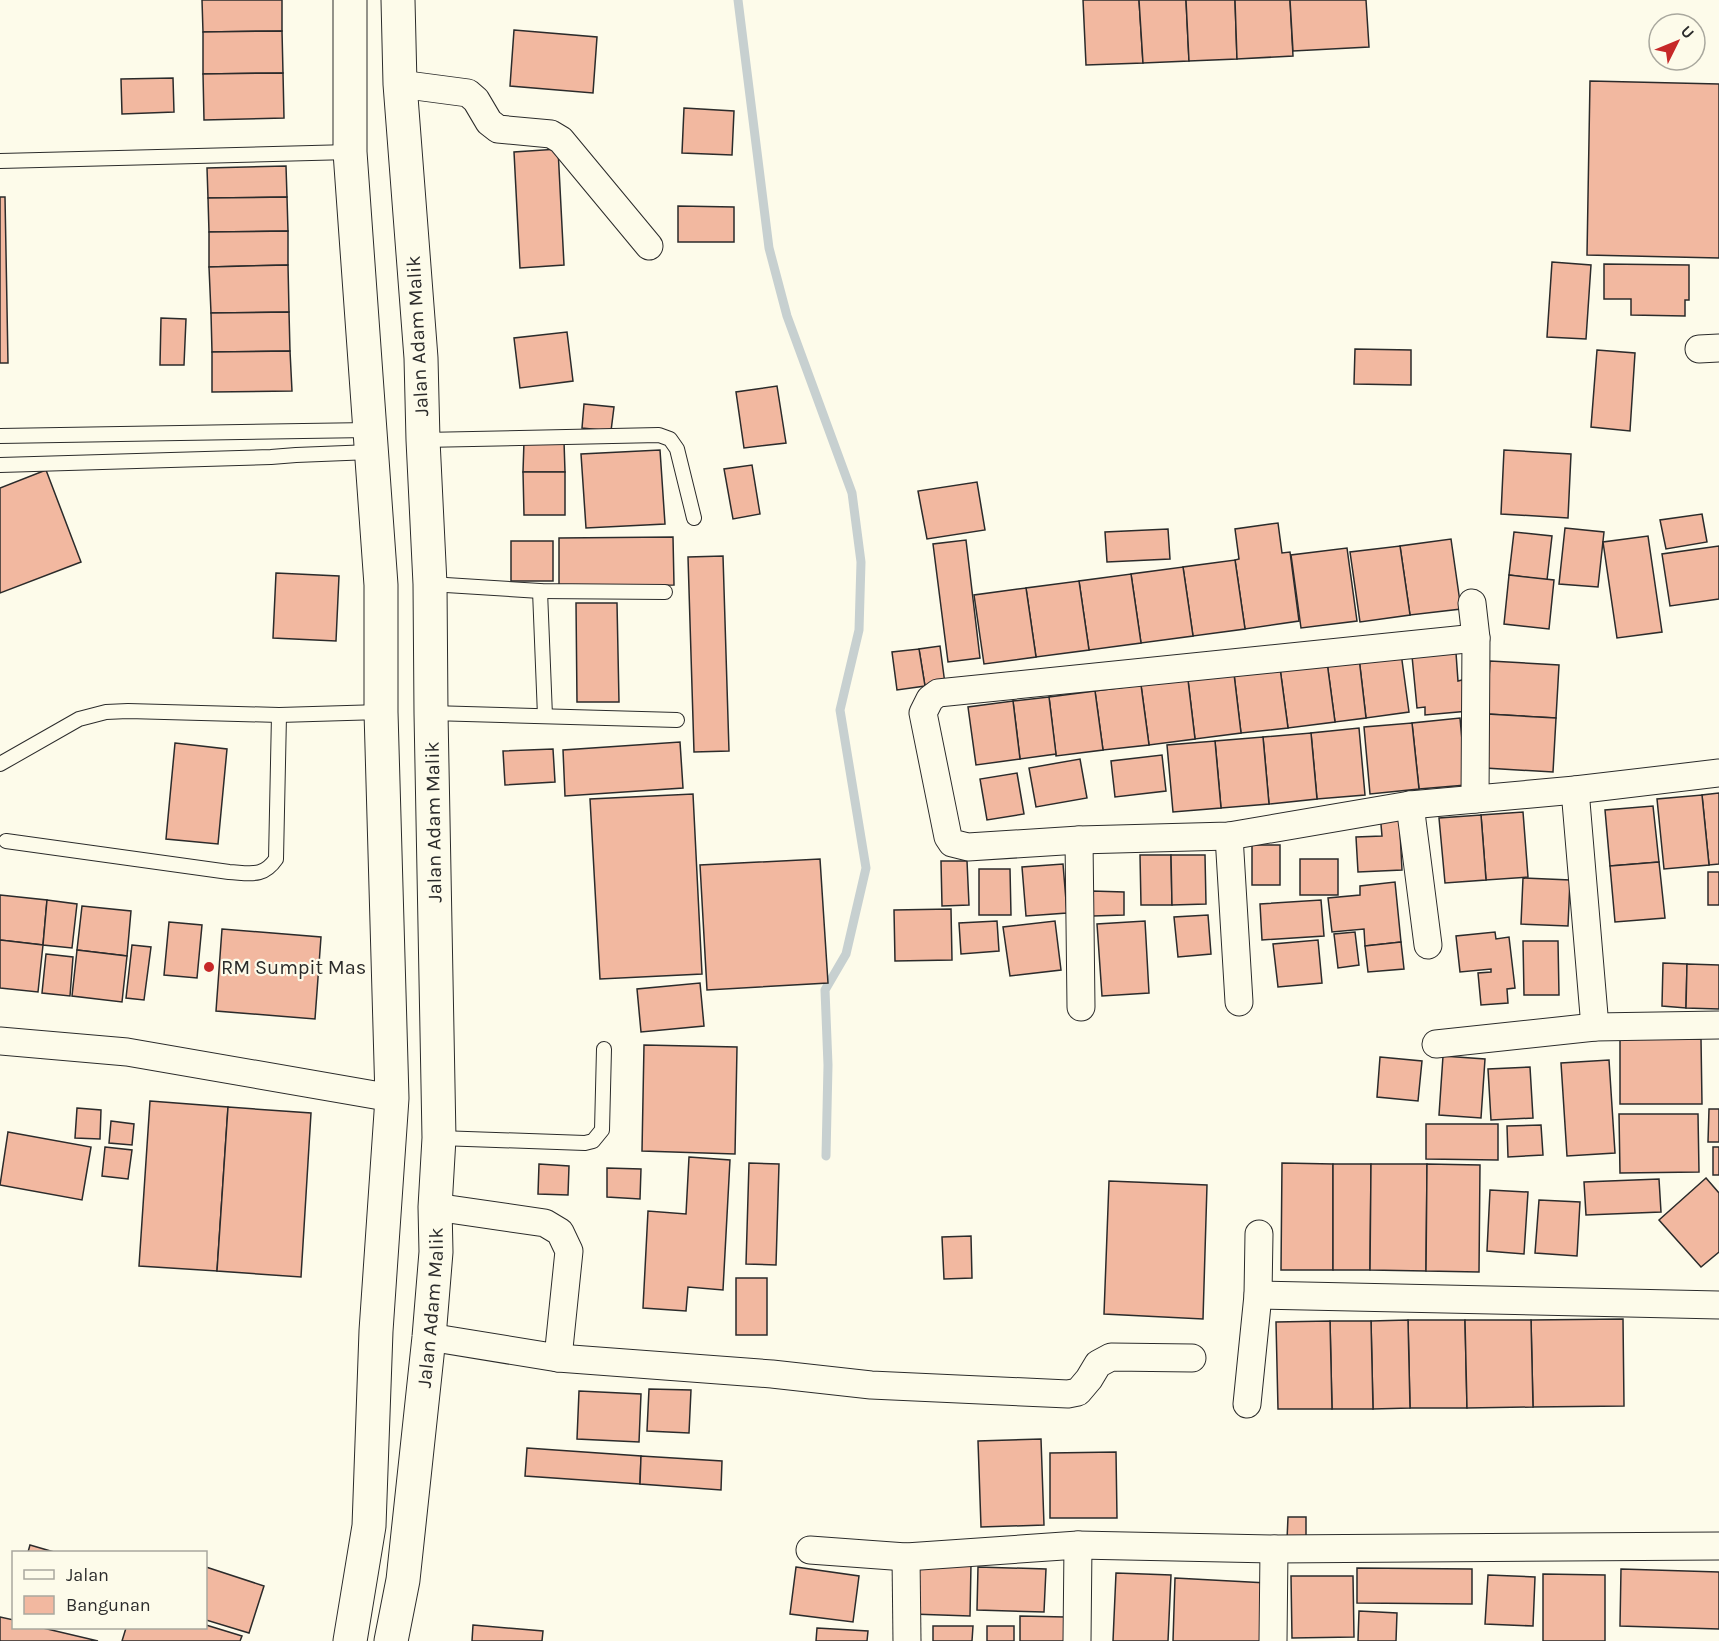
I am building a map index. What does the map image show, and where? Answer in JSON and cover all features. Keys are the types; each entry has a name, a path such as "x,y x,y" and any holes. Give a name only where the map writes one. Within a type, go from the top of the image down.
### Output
{"main road":[{"path":"350,0 350,152 381,585 381,712 392,1098 376,1331 369,1526 350,1641"},
{"name":"Jalan Adam Malik","path":"391,1641 403,1580 429,1337 436,1252 435,1207 439,1138 430,584 421,358 400,84 398,0"},
{"path":"381,585 430,584"},
{"path":"381,712 431,713"},
{"path":"391,1137 439,1138"},
{"path":"376,1331 429,1337"}],"street":[{"path":"400,84 468,93 476,99 489,123 498,129 551,134 561,140 649,246"},
{"path":"1472,603 1476,638 1475,799"},
{"path":"1476,638 938,693 930,699 923,712 948,837 952,843 968,846 1229,836 1410,805 1575,790 1719,773"},
{"path":"1575,790 1595,1027"},
{"path":"1410,805 1428,945"},
{"path":"1229,836 1239,1002"},
{"path":"1079,840 1081,1007"},
{"path":"1436,1044 1595,1027 1719,1025"},
{"path":"0,1041 127,1052 392,1098"},
{"path":"435,1207 545,1223 560,1232 569,1251 558,1358"},
{"path":"1247,1404 1258,1294 1259,1234"},
{"path":"1258,1294 1719,1305"},
{"path":"429,1337 558,1358 772,1374 871,1385 1068,1394 1078,1392 1098,1364 1111,1357 1192,1358"},
{"path":"1077,1641 1078,1545"},
{"path":"810,1550 906,1557 1078,1545 1274,1549 1719,1546"},
{"path":"1273,1641 1274,1549"},
{"path":"906,1557 907,1641"}],"lane":[{"path":"0,161 350,152"},
{"path":"296,432 296,455"},
{"path":"0,436 296,432 370,441"},
{"path":"423,440 659,435 670,439 677,449 694,518"},
{"path":"0,465 271,457 296,455 370,441"},
{"path":"430,584 540,591 665,592"},
{"path":"540,591 545,716"},
{"path":"0,764 79,719 106,712 279,715 381,712"},
{"path":"431,713 677,720"},
{"path":"6,841 230,872 252,874 266,870 276,859 279,715"},
{"path":"439,1138 593,1142 602,1130 604,1049"}],"building":[{"path":"202,0 282,0 282,31 203,32"},
{"path":"1083,0 1139,0 1143,63 1086,65"},
{"path":"1139,0 1186,0 1189,61 1143,63"},
{"path":"1186,0 1235,0 1237,59 1189,61"},
{"path":"1235,0 1290,0 1293,56 1237,59"},
{"path":"1290,0 1366,0 1369,47 1293,51"},
{"path":"514,30 597,37 593,93 510,86"},
{"path":"282,31 283,73 203,74 203,32"},
{"path":"283,73 284,118 204,120 203,74"},
{"path":"173,78 174,112 122,114 121,79"},
{"path":"1590,81 1719,84 1719,258 1587,255"},
{"path":"684,108 734,111 732,155 682,153"},
{"path":"558,149 564,265 520,268 514,152"},
{"path":"286,166 287,197 208,198 207,168"},
{"path":"0,197 5,197 8,363 0,363"},
{"path":"287,197 288,231 209,232 208,198"},
{"path":"678,206 734,207 734,242 678,242"},
{"path":"288,231 288,265 209,267 209,232"},
{"path":"1552,262 1591,265 1586,339 1547,337"},
{"path":"1604,264 1689,265 1689,300 1685,300 1685,316 1631,315 1631,299 1604,299"},
{"path":"288,265 289,312 211,313 209,267"},
{"path":"289,312 290,351 212,352 211,313"},
{"path":"161,318 186,319 184,365 160,365"},
{"path":"567,332 573,381 520,388 514,338"},
{"path":"1355,349 1411,350 1411,385 1354,384"},
{"path":"1597,350 1635,353 1630,431 1591,427"},
{"path":"290,351 292,391 212,392 212,352"},
{"path":"777,386 786,443 744,448 736,392"},
{"path":"584,404 614,407 611,431 582,428"},
{"path":"524,441 564,441 565,472 523,472"},
{"path":"660,450 665,524 586,528 581,454"},
{"path":"1504,450 1571,454 1568,518 1501,514"},
{"path":"752,465 760,514 733,519 724,469"},
{"path":"46,470 81,562 0,593 0,488"},
{"path":"523,472 565,472 565,515 524,515"},
{"path":"977,482 985,530 927,539 918,491"},
{"path":"1702,514 1707,542 1666,549 1660,520"},
{"path":"1278,523 1282,553 1290,552 1299,621 1245,629 1235,560 1239,559 1235,529"},
{"path":"1565,528 1604,532 1598,587 1559,584"},
{"path":"1168,529 1170,559 1107,562 1105,532"},
{"path":"1514,532 1552,536 1547,580 1509,575"},
{"path":"1648,536 1662,632 1617,638 1603,542"},
{"path":"673,537 674,585 559,586 559,538"},
{"path":"1451,539 1461,609 1410,615 1400,546"},
{"path":"966,540 980,658 948,662 933,544"},
{"path":"511,541 553,541 553,581 511,581"},
{"path":"1400,546 1410,615 1360,622 1350,552"},
{"path":"1719,546 1719,599 1670,606 1662,554"},
{"path":"1347,548 1357,621 1301,628 1291,555"},
{"path":"723,556 729,751 694,752 688,557"},
{"path":"1235,560 1245,629 1193,636 1183,567"},
{"path":"1183,567 1193,636 1141,643 1131,574"},
{"path":"276,573 339,576 336,641 273,638"},
{"path":"1131,574 1141,643 1089,650 1079,581"},
{"path":"1509,575 1554,580 1549,629 1504,624"},
{"path":"1079,581 1089,650 1036,657 1026,588"},
{"path":"1026,588 1036,657 984,664 974,595"},
{"path":"576,603 617,603 619,702 577,702"},
{"path":"940,646 945,684 925,686 919,649"},
{"path":"919,649 925,686 897,690 892,652"},
{"path":"1401,653 1409,712 1366,718 1359,658"},
{"path":"1456,653 1458,681 1466,679 1469,711 1425,715 1425,707 1417,708 1412,656"},
{"path":"1359,658 1366,718 1335,722 1327,662"},
{"path":"1490,661 1559,665 1556,718 1487,714"},
{"path":"1327,662 1335,722 1288,728 1280,668"},
{"path":"1280,668 1288,728 1241,733 1234,674"},
{"path":"1234,674 1241,733 1195,739 1188,680"},
{"path":"1188,680 1195,739 1149,745 1141,685"},
{"path":"1141,685 1149,745 1103,750 1095,691"},
{"path":"1095,691 1103,750 1056,756 1049,697"},
{"path":"1049,697 1056,754 1020,759 1013,701"},
{"path":"1013,701 1020,759 976,765 968,707"},
{"path":"1487,714 1556,718 1553,772 1485,768"},
{"path":"1460,718 1466,785 1419,789 1412,723"},
{"path":"1412,723 1419,789 1370,794 1364,727"},
{"path":"1359,728 1365,795 1317,799 1311,733"},
{"path":"1311,733 1317,799 1269,804 1263,737"},
{"path":"1263,737 1269,804 1221,808 1215,741"},
{"path":"1215,741 1221,808 1173,812 1167,745"},
{"path":"680,742 683,788 565,796 563,750"},
{"path":"175,743 227,749 218,844 166,839"},
{"path":"553,749 555,782 505,785 503,751"},
{"path":"1162,755 1166,791 1115,797 1111,761"},
{"path":"1080,759 1087,798 1036,807 1029,768"},
{"path":"1017,773 1024,814 987,820 980,779"},
{"path":"1719,793 1719,864 1709,865 1702,795"},
{"path":"693,794 702,974 600,979 590,799"},
{"path":"1702,795 1709,865 1664,869 1657,799"},
{"path":"1653,806 1659,862 1610,866 1605,810"},
{"path":"1399,812 1402,870 1358,872 1356,837 1382,836 1380,813"},
{"path":"1523,812 1528,877 1486,880 1481,815"},
{"path":"1481,815 1486,880 1445,883 1439,818"},
{"path":"1252,845 1280,845 1280,885 1252,885"},
{"path":"1140,855 1171,855 1172,905 1141,905"},
{"path":"1171,855 1205,855 1206,904 1172,905"},
{"path":"820,859 828,983 707,990 700,865"},
{"path":"1300,859 1338,859 1338,895 1300,895"},
{"path":"941,861 967,861 969,905 942,906"},
{"path":"1659,862 1665,918 1615,922 1610,866"},
{"path":"1063,864 1067,913 1026,916 1022,867"},
{"path":"979,869 1010,869 1011,915 979,915"},
{"path":"1708,872 1719,872 1719,905 1708,905"},
{"path":"1523,878 1570,880 1568,926 1521,924"},
{"path":"1395,882 1401,942 1365,946 1364,929 1332,932 1328,898 1360,895 1360,886"},
{"path":"1092,891 1124,892 1124,915 1093,916"},
{"path":"0,895 47,900 43,945 0,940"},
{"path":"47,900 77,904 72,948 43,945"},
{"path":"1321,900 1324,936 1262,940 1260,904"},
{"path":"82,906 131,911 127,956 77,950"},
{"path":"951,909 952,960 895,961 894,910"},
{"path":"1208,915 1211,954 1178,957 1174,917"},
{"path":"997,921 999,951 961,954 959,923"},
{"path":"1055,921 1061,970 1010,976 1003,927"},
{"path":"1145,921 1149,993 1102,996 1097,924"},
{"path":"169,922 202,925 197,978 164,975"},
{"path":"222,929 321,937 315,1019 216,1011"},
{"path":"1355,932 1359,965 1338,968 1334,934"},
{"path":"1495,932 1496,939 1509,937 1515,988 1507,989 1508,1003 1481,1005 1478,973 1491,972 1491,969 1460,972 1456,936"},
{"path":"0,940 43,945 38,992 0,988"},
{"path":"1318,940 1322,983 1278,987 1273,944"},
{"path":"1523,941 1558,941 1559,995 1524,995"},
{"path":"1401,942 1404,969 1368,972 1365,946"},
{"path":"132,945 151,947 144,1000 126,998"},
{"path":"77,950 127,956 122,1002 72,996"},
{"path":"46,954 73,957 70,996 42,993"},
{"path":"1663,963 1687,964 1686,1008 1662,1006"},
{"path":"1687,964 1719,965 1719,1009 1686,1008"},
{"path":"700,983 704,1026 641,1032 637,989"},
{"path":"1620,1039 1701,1039 1702,1104 1620,1104"},
{"path":"644,1045 737,1047 735,1154 642,1151"},
{"path":"1443,1056 1485,1059 1481,1118 1439,1115"},
{"path":"1380,1057 1422,1061 1418,1101 1377,1097"},
{"path":"1609,1060 1615,1153 1567,1156 1561,1063"},
{"path":"1530,1067 1533,1118 1491,1120 1488,1069"},
{"path":"150,1101 228,1107 217,1271 139,1266"},
{"path":"228,1107 311,1113 301,1277 217,1271"},
{"path":"77,1108 101,1110 100,1139 75,1138"},
{"path":"1709,1109 1719,1109 1719,1142 1708,1142"},
{"path":"1619,1114 1698,1114 1699,1172 1620,1173"},
{"path":"111,1121 134,1124 132,1145 109,1143"},
{"path":"1426,1124 1498,1124 1498,1160 1426,1159"},
{"path":"1541,1125 1543,1155 1508,1157 1507,1126"},
{"path":"8,1132 91,1147 82,1200 0,1185"},
{"path":"105,1147 132,1150 128,1179 102,1176"},
{"path":"1713,1147 1719,1147 1719,1175 1713,1175"},
{"path":"689,1157 730,1160 723,1290 688,1287 686,1311 643,1308 648,1211 686,1214"},
{"path":"749,1163 779,1164 776,1265 746,1264"},
{"path":"1282,1163 1333,1164 1333,1270 1281,1270"},
{"path":"539,1164 569,1166 568,1195 538,1194"},
{"path":"1333,1164 1371,1164 1370,1270 1333,1270"},
{"path":"1371,1164 1427,1164 1426,1271 1370,1270"},
{"path":"1427,1164 1480,1165 1479,1272 1426,1271"},
{"path":"607,1168 641,1169 640,1199 607,1197"},
{"path":"1706,1178 1719,1193 1719,1252 1701,1267 1659,1220"},
{"path":"1659,1179 1661,1212 1586,1215 1584,1182"},
{"path":"1109,1181 1207,1185 1203,1319 1104,1314"},
{"path":"1490,1190 1528,1192 1524,1254 1487,1251"},
{"path":"1539,1200 1580,1202 1577,1256 1535,1253"},
{"path":"971,1236 972,1278 944,1279 942,1237"},
{"path":"736,1278 767,1278 767,1335 736,1335"},
{"path":"1623,1319 1624,1406 1533,1407 1531,1320"},
{"path":"1408,1320 1465,1320 1467,1408 1410,1408"},
{"path":"1408,1320 1410,1408 1373,1409 1371,1321"},
{"path":"1465,1320 1531,1320 1533,1407 1467,1408"},
{"path":"1330,1321 1371,1321 1373,1409 1332,1409"},
{"path":"1330,1321 1332,1409 1278,1409 1276,1322"},
{"path":"649,1389 691,1390 689,1433 647,1431"},
{"path":"579,1391 641,1394 639,1442 577,1439"},
{"path":"1041,1439 1044,1525 981,1527 978,1441"},
{"path":"527,1448 641,1456 640,1484 525,1476"},
{"path":"1116,1452 1117,1518 1050,1518 1050,1453"},
{"path":"641,1456 722,1461 721,1490 640,1484"},
{"path":"1288,1517 1306,1517 1306,1541 1287,1540"},
{"path":"30,1545 51,1551 28,1551"},
{"path":"913,1563 971,1564 970,1616 912,1614"},
{"path":"207,1567 264,1586 249,1633 207,1620"},
{"path":"796,1567 859,1576 853,1622 790,1614"},
{"path":"978,1567 1046,1569 1044,1612 977,1610"},
{"path":"1357,1568 1472,1569 1472,1604 1357,1603"},
{"path":"1621,1569 1719,1572 1719,1629 1620,1626"},
{"path":"1116,1573 1171,1575 1168,1641 1113,1641"},
{"path":"1543,1574 1605,1575 1605,1641 1543,1641"},
{"path":"1488,1575 1535,1577 1533,1626 1485,1624"},
{"path":"1291,1576 1353,1576 1354,1637 1292,1638"},
{"path":"1175,1578 1267,1583 1265,1641 1173,1641"},
{"path":"1359,1611 1397,1613 1396,1641 1358,1641"},
{"path":"1020,1616 1065,1617 1065,1641 1020,1641"},
{"path":"0,1617 12,1620 12,1629 47,1629 98,1641 0,1641"},
{"path":"207,1625 242,1636 240,1641 122,1641 126,1629 207,1629"},
{"path":"473,1625 543,1631 542,1641 472,1641"},
{"path":"933,1626 973,1626 972,1641 933,1641"},
{"path":"987,1626 1014,1626 1014,1641 987,1641"},
{"path":"817,1628 868,1631 867,1641 816,1641"}],"waterway":[{"path":"738,0 769,248 787,316 852,493 861,562 859,630 840,710 866,868 846,954 825,990 828,1065 826,1156"}],"place":[{"name":"RM Sumpit Mas","path":"209,967"}]}
